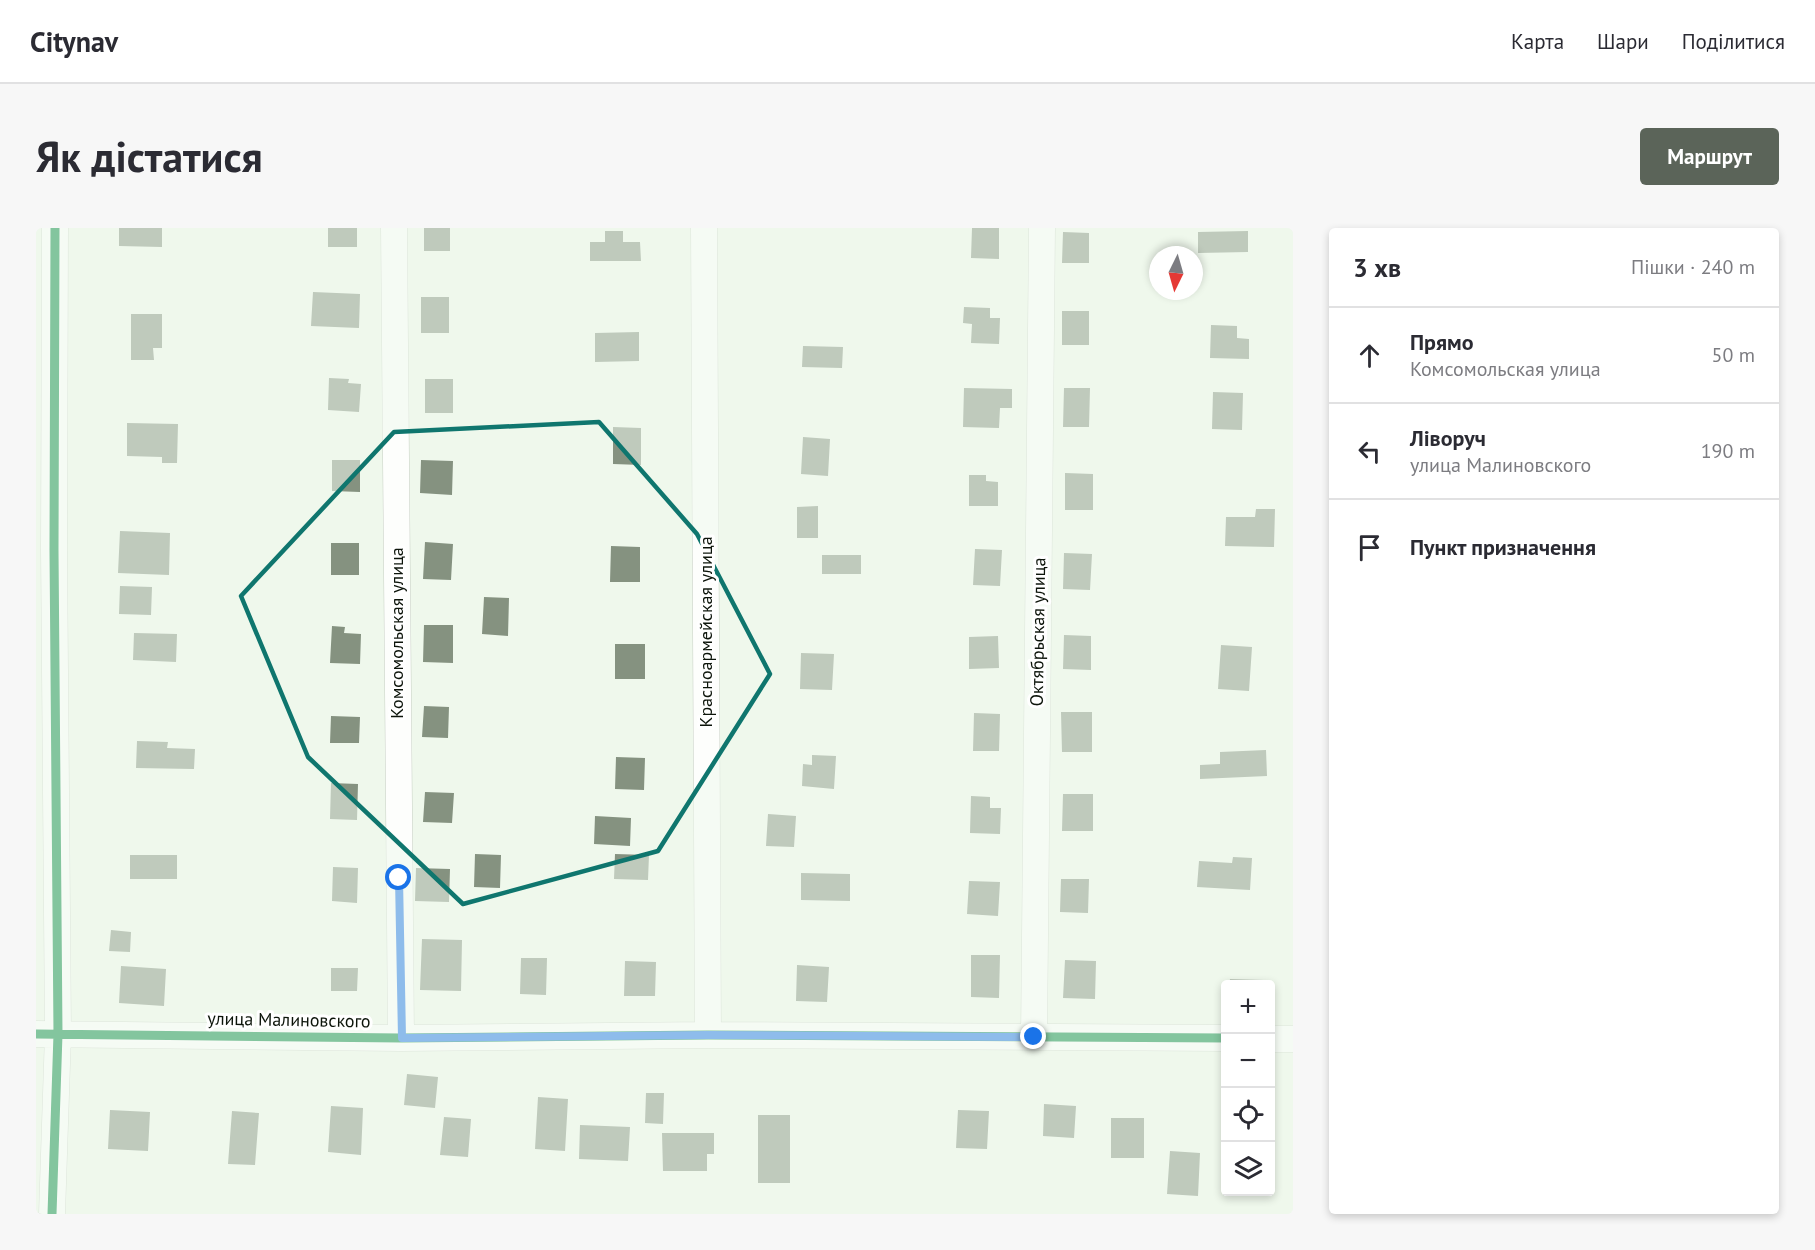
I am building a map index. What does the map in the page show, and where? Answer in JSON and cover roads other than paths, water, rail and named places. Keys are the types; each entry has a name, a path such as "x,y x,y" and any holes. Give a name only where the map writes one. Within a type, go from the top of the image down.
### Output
{"street":[{"path":"52,1214 47,1034 54,550 55,228"},
{"name":"Комсомольская улица","path":"394,228 402,1038"},
{"name":"Красноармейская улица","path":"704,228 708,1035"},
{"name":"Октябрьская улица","path":"1034,1037 1042,228"},
{"name":"улица Малиновского","path":"47,1034 402,1038 708,1035 1221,1038"},
{"path":"1275,1039 1293,1039"}]}
